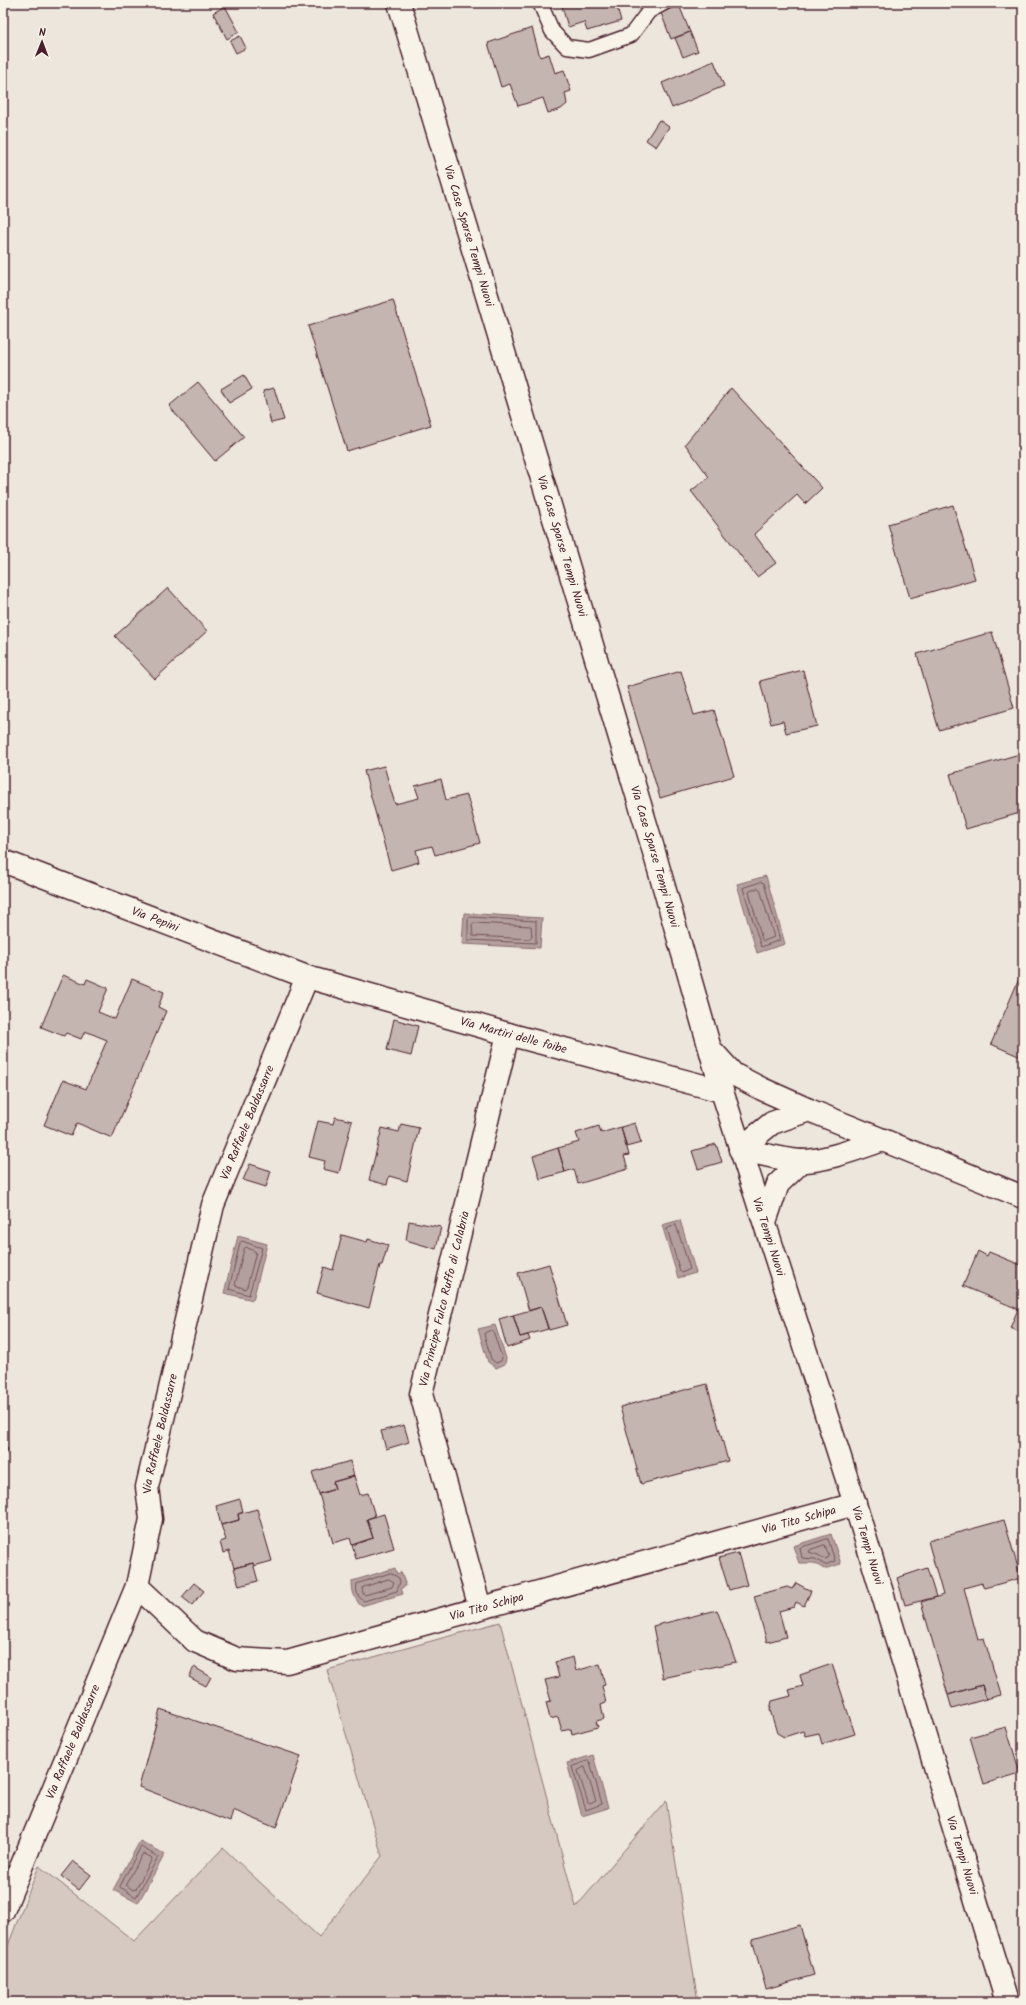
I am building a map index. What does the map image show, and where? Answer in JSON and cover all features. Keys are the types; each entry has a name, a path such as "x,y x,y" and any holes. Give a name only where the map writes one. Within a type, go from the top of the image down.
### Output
{"street":[{"name":"Via Case Sparse Tempi Nuovi","path":"399,3 647,830 722,1090"},
{"name":"Via Pepini","path":"3,861 307,977"},
{"name":"Via Martiri delle foibe","path":"307,977 508,1034 722,1090"},
{"name":"Via Raffaele Baldassarre","path":"3,1911 136,1586 152,1519 147,1487 213,1205 307,977"},
{"name":"Via Principe Fulco Ruffo di Calabria","path":"480,1608 421,1394 508,1034"},
{"path":"711,1050 733,1074 762,1089 809,1110 1023,1196"},
{"name":"Via Tempi Nuovi","path":"722,1090 855,1504 1007,2002"},
{"path":"740,1148 772,1123 809,1110"},
{"path":"740,1148 770,1156 802,1161 840,1154 883,1140"},
{"path":"765,1222 778,1184 802,1161"},
{"name":"Via Tito Schipa","path":"136,1586 195,1641 237,1658 287,1662 855,1504"}],"lane":[{"path":"540,3 552,31 567,47 589,50 631,35 649,11 664,3"}],"shaded area":[{"path":"500,1622 576,1907 666,1801 698,2002 3,2002 3,1958 39,1866 134,1941 223,1848 319,1937 382,1856 327,1670"}],"water":[{"path":"766,876 785,944 757,953 737,884"},
{"path":"464,913 542,918 540,948 462,944"},
{"path":"680,1220 696,1273 678,1278 662,1225"},
{"path":"238,1236 267,1244 253,1300 224,1293"},
{"path":"495,1325 506,1358 505,1364 496,1368 488,1362 478,1329"},
{"path":"831,1534 841,1564 824,1569 814,1563 799,1563 793,1546"},
{"path":"395,1568 397,1574 401,1572 406,1586 401,1588 403,1594 361,1606 354,1595 352,1581"},
{"path":"593,1755 608,1808 582,1816 567,1763"},
{"path":"140,1841 165,1854 138,1903 113,1890"}],"building":[{"path":"561,3 616,3 621,21 587,31 584,22 568,27"},
{"path":"679,5 690,32 671,39 661,13"},
{"path":"225,6 239,32 227,39 213,13"},
{"path":"532,28 540,57 549,54 555,73 564,70 571,91 565,93 567,104 561,109 548,113 543,98 518,106 510,84 501,87 488,43"},
{"path":"690,32 698,51 683,57 675,38"},
{"path":"240,36 246,48 236,53 230,41"},
{"path":"714,61 724,86 672,108 662,83"},
{"path":"659,120 669,127 656,147 646,140"},
{"path":"393,300 431,425 347,451 308,326"},
{"path":"244,375 252,389 229,403 221,389"},
{"path":"198,382 244,437 215,461 169,406"},
{"path":"274,388 284,420 271,423 263,391"},
{"path":"731,388 822,488 805,504 797,495 754,534 776,563 757,577 691,491 709,477 685,444"},
{"path":"953,505 975,579 910,598 888,524"},
{"path":"168,588 207,631 155,679 115,636"},
{"path":"992,632 1014,708 939,730 917,654"},
{"path":"803,670 817,726 786,733 783,721 771,724 760,681"},
{"path":"681,671 694,715 714,710 734,776 660,798 627,687"},
{"path":"1023,753 1023,812 966,829 950,774"},
{"path":"384,766 395,804 419,798 415,786 441,779 446,800 467,795 480,843 435,855 432,846 416,850 419,862 391,870 364,771"},
{"path":"1023,972 1023,1058 991,1044"},
{"path":"63,975 85,984 87,979 108,988 98,1012 115,1019 132,979 164,992 158,1007 166,1011 112,1138 77,1123 71,1136 44,1125 63,1080 86,1089 107,1040 85,1031 81,1039 66,1033 64,1036 41,1027"},
{"path":"394,1019 418,1026 411,1056 387,1050"},
{"path":"335,1117 352,1121 339,1173 323,1169 325,1161 309,1157 318,1121 333,1124"},
{"path":"635,1123 641,1143 626,1147 621,1127"},
{"path":"401,1124 419,1128 407,1181 389,1176 387,1185 369,1180 382,1128 399,1132"},
{"path":"599,1126 601,1133 621,1127 629,1155 624,1156 628,1169 578,1184 574,1169 565,1172 558,1148 579,1142 576,1133"},
{"path":"716,1144 722,1162 698,1169 692,1151"},
{"path":"558,1148 565,1172 540,1179 533,1156"},
{"path":"250,1164 271,1171 266,1187 243,1180"},
{"path":"409,1221 441,1227 436,1249 406,1240"},
{"path":"342,1235 367,1242 368,1239 388,1245 382,1265 380,1265 369,1308 317,1293 324,1267 333,1270"},
{"path":"978,1251 987,1256 989,1252 1023,1266 1023,1333 1010,1328 1018,1309 963,1286"},
{"path":"549,1264 567,1325 549,1330 541,1307 529,1311 518,1273"},
{"path":"541,1307 548,1329 520,1337 513,1315"},
{"path":"513,1315 520,1337 528,1335 530,1340 507,1348 499,1319"},
{"path":"707,1384 728,1461 641,1484 620,1407"},
{"path":"404,1425 409,1442 386,1449 381,1431"},
{"path":"3,1446 8,1449 3,1459"},
{"path":"350,1461 354,1476 333,1482 335,1489 319,1494 312,1472"},
{"path":"354,1476 360,1495 368,1493 375,1516 367,1519 373,1538 352,1545 350,1538 333,1543 319,1494 335,1489 333,1482"},
{"path":"240,1499 243,1512 238,1514 239,1520 221,1525 216,1506"},
{"path":"257,1509 272,1561 254,1566 253,1563 234,1568 229,1551 223,1553 220,1542 226,1540 221,1525 239,1520 238,1514"},
{"path":"384,1514 394,1548 356,1559 352,1545 373,1538 367,1519"},
{"path":"1004,1520 1021,1578 984,1588 982,1583 964,1588 978,1640 984,1638 1001,1695 986,1699 982,1685 948,1695 921,1602 943,1595 928,1541"},
{"path":"738,1553 747,1585 729,1590 719,1558"},
{"path":"253,1563 258,1581 239,1586 234,1568"},
{"path":"927,1568 936,1597 905,1605 897,1578"},
{"path":"194,1583 204,1591 192,1605 182,1597"},
{"path":"796,1583 811,1591 804,1606 796,1602 794,1607 779,1611 786,1637 767,1642 754,1596 787,1587 792,1589"},
{"path":"717,1610 736,1662 663,1678 653,1626"},
{"path":"573,1657 576,1671 600,1664 605,1685 602,1686 606,1703 601,1705 604,1719 596,1721 598,1727 572,1734 571,1729 562,1731 558,1717 550,1719 546,1702 551,1701 545,1680 559,1677 555,1662"},
{"path":"832,1664 855,1734 822,1744 819,1733 805,1736 803,1731 784,1737 777,1733 770,1710 772,1701 791,1696 789,1690 803,1686 800,1675"},
{"path":"194,1667 211,1677 206,1686 189,1677"},
{"path":"982,1685 986,1699 952,1709 948,1695"},
{"path":"160,1709 301,1756 276,1828 233,1810 230,1822 139,1787"},
{"path":"1006,1727 1020,1773 984,1784 970,1737"},
{"path":"73,1861 91,1875 79,1890 61,1876"},
{"path":"800,1925 814,1975 766,1989 752,1939"}]}
